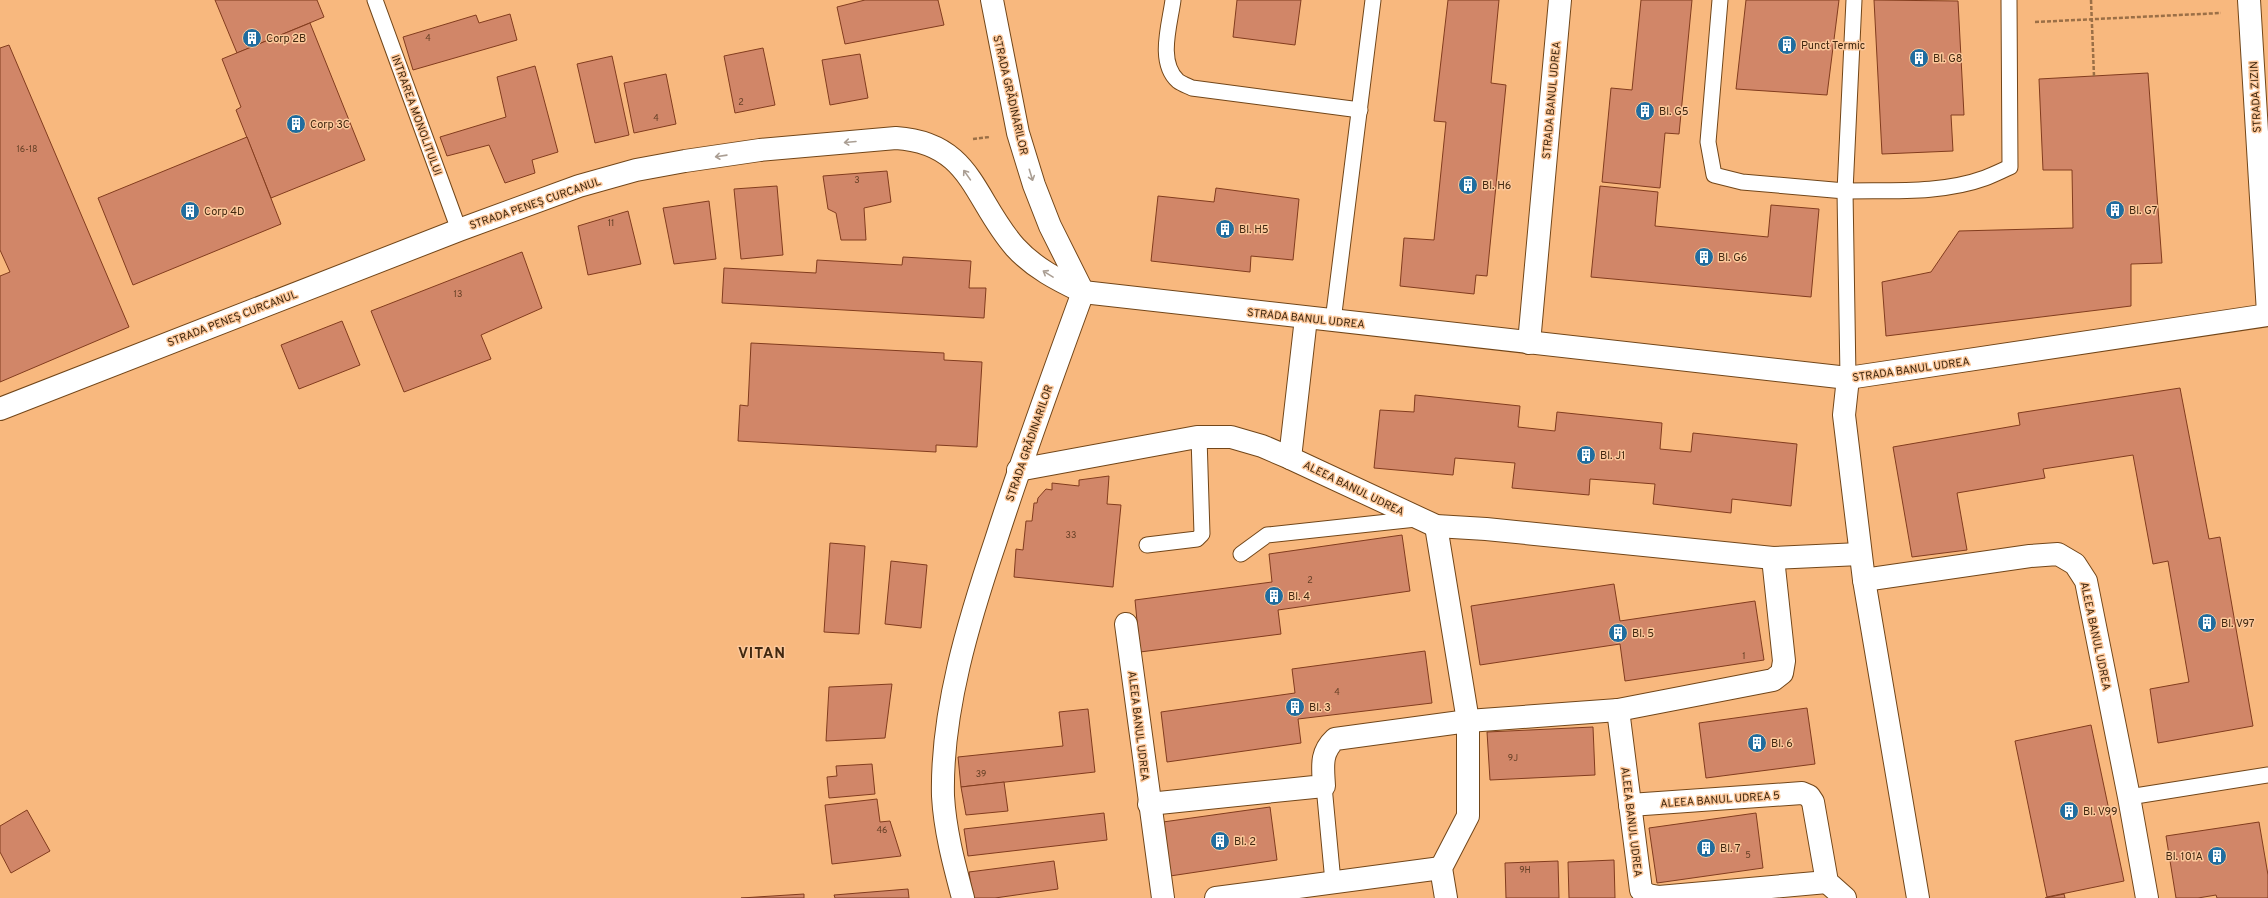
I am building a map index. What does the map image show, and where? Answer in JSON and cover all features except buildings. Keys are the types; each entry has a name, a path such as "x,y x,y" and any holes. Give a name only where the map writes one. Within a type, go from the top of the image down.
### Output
{"street":[{"name":"STRADA GRĂDINARILOR","path":"963,898 948,841 943,795 947,738 966,636 1018,470 1083,292 1050,226 1034,185 1018,133 992,0"},
{"name":"STRADA BANUL UDREA","path":"1529,343 1560,0"},
{"name":"STRADA ZIZIN","path":"2250,6 2268,314"},
{"name":"STRADA PENEȘ CURCANUL","path":"0,409 459,230 579,186 636,170 760,150 896,138 916,139 933,145 952,157 1014,246 1031,262 1051,276 1083,292"},
{"name":"STRADA BANUL UDREA","path":"1083,292 1848,378 2268,314"},
{"name":"ALEEA BANUL UDREA","path":"1306,318 1290,458 1426,523 1773,558 1860,554"},
{"path":"1848,378 1844,415 1860,554 1918,898"},
{"path":"1018,470 1199,437 1231,438 1262,446 1290,458"},
{"path":"1426,523 1468,722 1468,816 1441,868 1446,898"},
{"name":"ALEEA BANUL UDREA","path":"1864,580 2030,556 2058,554 2075,564 2086,581 2129,797 2146,898"},
{"path":"1149,804 1324,786 1322,758 1328,746 1335,739 1468,722 1618,710 1773,680 1782,673 1784,661 1773,558"},
{"name":"ALEEA BANUL UDREA","path":"1126,624 1149,804 1163,898"},
{"name":"ALEEA BANUL UDREA","path":"1618,710 1641,890 1648,896 1659,897 1827,882"},
{"name":"ALEEA BANUL UDREA 5","path":"1630,805 1802,792 1809,796 1813,802 1827,882"},
{"path":"1216,898 1441,868"},
{"path":"1827,882 1845,898"}],"lane":[{"name":"INTRAREA MONOLITULUI","path":"375,0 459,230"},
{"path":"1172,0 1166,53 1170,70 1179,81 1192,88 1360,110"},
{"path":"1333,321 1373,0"},
{"path":"1720,0 1708,142 1714,175 1742,182 1845,191 1916,190 1955,185 1984,179 2010,167 2009,0"},
{"path":"1848,378 1845,191 1854,0"},
{"path":"1146,545 1197,539 1202,534 1199,437"},
{"path":"1241,554 1267,535 1426,523"},
{"path":"2129,797 2268,775"},
{"path":"1324,786 1333,882"}],"path":[{"path":"2091,0 2094,76"},
{"path":"2010,23 2092,19 2250,6"}],"place":[{"name":"Corp 2B","path":"252,38"},
{"name":"Punct Termic","path":"1787,45"},
{"name":"Bl. G8","path":"1919,58"},
{"name":"Bl. G5","path":"1645,111"},
{"name":"Corp 3C","path":"296,124"},
{"name":"Bl. H6","path":"1468,185"},
{"name":"Bl. G7","path":"2115,210"},
{"name":"Corp 4D","path":"190,211"},
{"name":"Bl. H5","path":"1225,229"},
{"name":"Bl. G6","path":"1704,257"},
{"name":"Bl. J1","path":"1586,455"},
{"name":"Bl. 4","path":"1274,596"},
{"name":"Bl. V97","path":"2207,623"},
{"name":"Bl. 5","path":"1618,633"},
{"name":"Bl. 3","path":"1295,707"},
{"name":"Bl. 6","path":"1757,743"},
{"name":"Bl. V99","path":"2069,811"},
{"name":"Bl. 2","path":"1220,841"},
{"name":"Bl. 7","path":"1706,848"},
{"name":"Bl. 101A","path":"2217,856"}],"district":[{"name":"VITAN","path":"762,653"}]}
